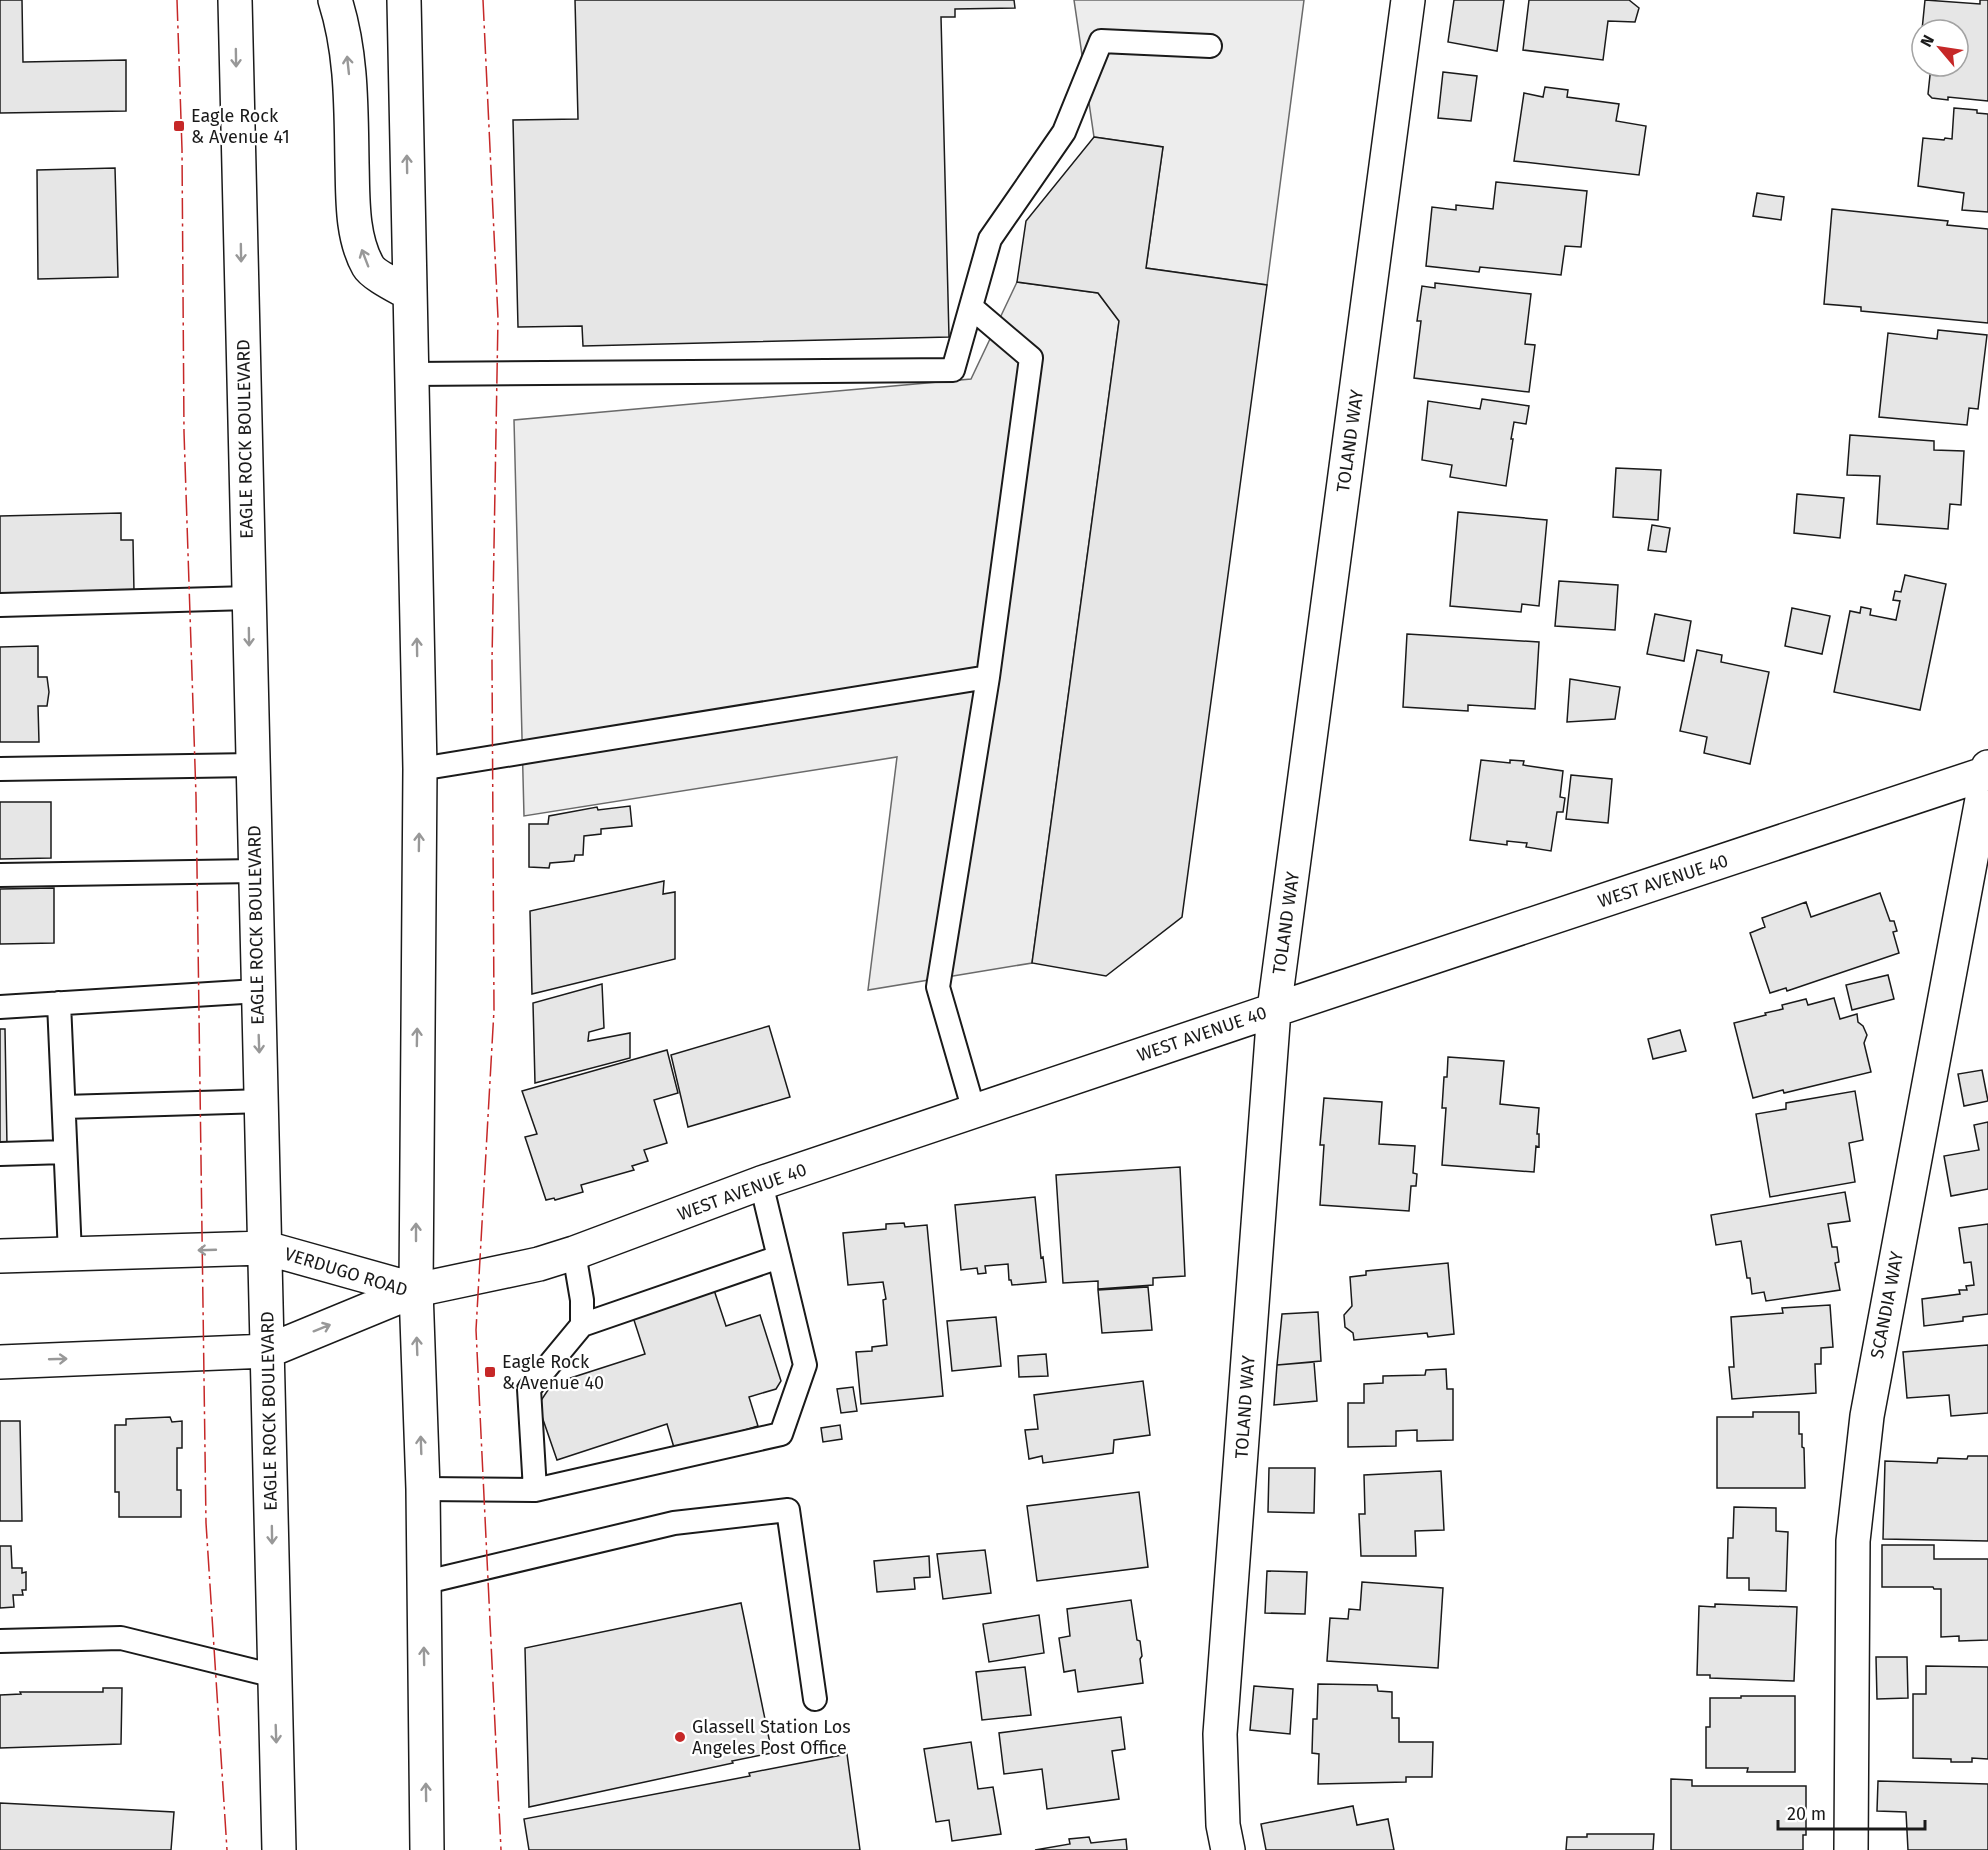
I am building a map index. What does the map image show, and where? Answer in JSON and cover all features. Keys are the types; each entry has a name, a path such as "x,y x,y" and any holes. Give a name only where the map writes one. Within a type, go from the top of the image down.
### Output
{"main road":[{"name":"EAGLE ROCK BOULEVARD","path":"235,0 279,1850"},
{"path":"335,0 342,21 349,64 354,218 369,268 410,294"},
{"path":"404,0 420,770 416,1290 423,1489 422,1583 427,1850"},
{"name":"TOLAND WAY","path":"1228,1850 1224,1825 1220,1734 1274,1010 1408,0"},
{"name":"WEST AVENUE 40","path":"416,1290 539,1264 574,1253 761,1183 1987,770"},
{"name":"SCANDIA WAY","path":"1851,1850 1853,1541 1867,1416 1987,770"},
{"name":"VERDUGO ROAD","path":"0,1256 266,1248 416,1290"},
{"name":"VERDUGO ROAD","path":"0,1362 268,1351 416,1290"}],"lane":[{"path":"412,374 953,370 990,239 1064,132 1101,41 1210,46"},
{"path":"971,307 1031,358 988,677 938,987 974,1111"},
{"path":"0,605 249,598"},
{"path":"420,770 988,677"},
{"path":"0,769 253,765"},
{"path":"0,875 255,871"},
{"path":"0,1006 258,991"},
{"path":"59,1003 70,1254"},
{"path":"64,1107 261,1101"},
{"path":"0,1154 65,1152"},
{"path":"423,1489 535,1490 781,1434 805,1365 761,1183"},
{"path":"574,1253 582,1300 582,1325"},
{"path":"535,1490 529,1389 582,1325 779,1257"},
{"path":"422,1583 674,1523 788,1510 815,1699"},
{"path":"0,1641 122,1638 274,1676"}],"shaded area":[{"path":"1074,0 1304,0 1267,285 1146,268 1163,147 1094,137"},
{"path":"1017,282 1098,293 1119,321 1032,963 868,990 897,757 524,816 514,420 971,379"}],"building":[{"path":"0,0 22,0 23,62 126,60 126,111 0,113"},
{"path":"575,0 1014,0 1015,8 955,9 955,17 941,17 949,337 583,346 582,326 518,327 513,120 578,119"},
{"path":"1454,0 1504,0 1497,51 1448,42"},
{"path":"1529,0 1629,0 1639,8 1635,22 1608,21 1603,60 1523,50"},
{"path":"1925,0 1980,4 1980,0 1988,0 1988,101 1948,97 1948,100 1932,98 1928,94 1930,78 1970,78 1970,18 1923,18"},
{"path":"1443,72 1477,76 1471,121 1438,118"},
{"path":"1545,87 1568,90 1567,97 1619,104 1616,121 1646,126 1639,175 1514,161 1524,93 1543,97"},
{"path":"1954,108 1977,110 1977,113 1988,114 1988,212 1962,210 1964,193 1918,186 1923,138 1952,139"},
{"path":"1094,137 1163,147 1146,268 1267,285 1182,917 1106,976 1032,963 1119,321 1098,293 1017,282 1026,221"},
{"path":"115,168 118,277 38,279 37,170"},
{"path":"1496,182 1587,191 1581,247 1565,246 1561,275 1480,267 1479,272 1426,266 1432,207 1456,210 1456,205 1493,209"},
{"path":"1757,193 1784,197 1781,220 1753,216"},
{"path":"1832,209 1948,221 1947,225 1988,229 1988,323 1861,311 1861,307 1824,304"},
{"path":"1435,283 1531,294 1525,344 1535,345 1529,392 1414,378 1421,321 1417,321 1422,286 1435,288"},
{"path":"1938,330 1987,335 1978,409 1969,408 1967,425 1879,417 1888,333 1937,339"},
{"path":"1482,399 1529,406 1526,424 1514,422 1506,486 1450,477 1452,465 1422,460 1428,401 1480,409"},
{"path":"1850,435 1934,441 1934,450 1964,451 1961,505 1950,504 1948,529 1877,524 1880,476 1847,475"},
{"path":"1616,468 1661,470 1658,520 1613,517"},
{"path":"1797,494 1844,498 1840,538 1794,533"},
{"path":"1458,512 1547,520 1539,606 1522,604 1521,612 1450,606"},
{"path":"121,513 121,540 133,540 134,592 0,594 0,516"},
{"path":"1652,525 1670,528 1666,552 1648,550"},
{"path":"1905,575 1946,584 1920,710 1834,692 1850,611 1860,613 1861,607 1871,609 1870,615 1896,620 1900,601 1893,600 1895,591 1901,592"},
{"path":"1559,581 1618,585 1615,630 1555,626"},
{"path":"1792,608 1830,616 1822,654 1785,646"},
{"path":"1655,614 1691,621 1684,661 1647,654"},
{"path":"1407,634 1539,642 1535,709 1468,705 1468,711 1403,707"},
{"path":"38,646 38,677 47,677 49,692 47,706 38,706 39,742 0,742 0,647"},
{"path":"1697,650 1722,655 1721,662 1769,672 1750,764 1704,753 1707,737 1680,731"},
{"path":"1570,679 1620,687 1615,719 1567,722"},
{"path":"1481,760 1510,763 1510,760 1524,761 1523,765 1563,771 1560,797 1565,798 1563,812 1557,812 1551,851 1526,847 1527,843 1507,841 1507,845 1470,840"},
{"path":"1571,775 1612,779 1608,823 1566,819"},
{"path":"0,802 51,802 51,858 0,859"},
{"path":"630,806 632,826 601,829 601,834 584,836 583,855 575,855 574,861 550,863 549,868 529,867 529,824 548,824 549,816 597,807 598,810"},
{"path":"664,881 663,894 675,892 675,959 532,994 530,911"},
{"path":"54,888 54,943 0,944 0,889"},
{"path":"1880,893 1890,921 1894,921 1897,931 1893,932 1899,953 1787,991 1786,988 1770,993 1750,933 1765,927 1762,918 1806,902 1811,917"},
{"path":"1888,975 1894,999 1852,1010 1846,985"},
{"path":"602,984 604,1028 589,1032 588,1041 630,1033 630,1058 535,1083 533,1003"},
{"path":"1834,998 1840,1019 1857,1014 1858,1022 1863,1026 1867,1035 1864,1043 1871,1072 1753,1098 1734,1023 1766,1015 1765,1013 1783,1009 1782,1005 1806,999 1808,1005"},
{"path":"769,1026 790,1097 688,1127 671,1055"},
{"path":"0,1029 5,1029 7,1146 0,1147"},
{"path":"1680,1030 1686,1051 1653,1059 1648,1039"},
{"path":"667,1050 678,1093 654,1100 667,1143 644,1150 648,1161 632,1166 634,1170 581,1185 583,1192 555,1200 554,1198 546,1200 525,1137 537,1134 522,1091"},
{"path":"1448,1057 1504,1061 1500,1104 1539,1108 1537,1134 1539,1134 1539,1147 1536,1146 1534,1172 1442,1165 1446,1108 1442,1108"},
{"path":"1982,1070 1988,1101 1964,1106 1958,1074"},
{"path":"1855,1091 1863,1140 1849,1143 1855,1182 1770,1197 1756,1114 1786,1109 1786,1103"},
{"path":"1324,1098 1382,1102 1379,1144 1415,1146 1413,1173 1417,1174 1416,1186 1411,1186 1409,1211 1320,1205 1324,1145 1320,1145"},
{"path":"1988,1122 1988,1189 1951,1196 1944,1156 1979,1150 1974,1125"},
{"path":"1180,1167 1185,1276 1153,1278 1153,1285 1098,1289 1098,1281 1063,1283 1056,1175"},
{"path":"1845,1192 1850,1221 1828,1224 1832,1247 1837,1247 1839,1262 1835,1263 1840,1290 1766,1301 1764,1292 1752,1294 1741,1241 1716,1245 1711,1215"},
{"path":"1035,1197 1041,1258 1043,1257 1046,1282 1012,1285 1009,1280 1008,1264 985,1266 986,1273 978,1274 977,1268 961,1270 955,1205"},
{"path":"904,1223 905,1227 927,1225 943,1396 861,1404 856,1352 872,1351 872,1347 887,1345 883,1300 886,1299 883,1282 848,1285 843,1233 886,1229 886,1224"},
{"path":"1988,1224 1988,1314 1963,1317 1963,1321 1924,1326 1922,1299 1960,1294 1959,1290 1967,1290 1966,1286 1974,1285 1971,1262 1964,1263 1959,1228"},
{"path":"1448,1263 1454,1334 1428,1337 1427,1333 1354,1340 1353,1333 1345,1327 1344,1315 1352,1306 1350,1277 1366,1275 1366,1271"},
{"path":"713,1287 726,1326 760,1315 781,1381 776,1389 749,1397 758,1426 675,1451 667,1424 557,1460 538,1405 552,1384 645,1354 632,1314"},
{"path":"1148,1287 1152,1330 1102,1333 1098,1290"},
{"path":"1830,1305 1833,1347 1821,1348 1821,1364 1815,1364 1816,1393 1732,1399 1729,1367 1734,1367 1731,1317 1783,1313 1782,1308"},
{"path":"1318,1312 1321,1361 1277,1365 1282,1314"},
{"path":"996,1317 1001,1366 952,1371 947,1321"},
{"path":"1988,1345 1988,1413 1951,1416 1949,1395 1907,1398 1903,1352"},
{"path":"1046,1354 1048,1376 1019,1377 1018,1356"},
{"path":"1314,1362 1317,1401 1274,1405 1277,1365"},
{"path":"1446,1369 1447,1389 1453,1389 1453,1440 1417,1441 1417,1430 1396,1431 1396,1446 1348,1447 1348,1403 1364,1403 1364,1384 1383,1383 1383,1376 1425,1375 1426,1370"},
{"path":"1143,1381 1150,1435 1114,1440 1113,1453 1043,1463 1042,1456 1029,1459 1025,1430 1038,1429 1034,1395"},
{"path":"853,1387 857,1411 841,1413 837,1389"},
{"path":"1753,1412 1799,1412 1799,1434 1802,1434 1802,1447 1804,1448 1805,1488 1717,1488 1717,1417 1753,1417"},
{"path":"170,1417 172,1422 182,1421 182,1448 177,1448 177,1490 181,1490 181,1517 119,1517 119,1492 115,1492 115,1425 126,1425 126,1419"},
{"path":"0,1421 20,1421 22,1521 0,1521"},
{"path":"840,1425 842,1439 823,1442 821,1428"},
{"path":"1968,1456 1988,1456 1988,1541 1883,1539 1885,1461 1937,1463 1938,1458 1967,1459"},
{"path":"1269,1468 1315,1468 1314,1513 1268,1512"},
{"path":"1441,1471 1444,1530 1415,1531 1416,1556 1361,1556 1359,1514 1365,1514 1364,1475"},
{"path":"1139,1492 1148,1567 1037,1581 1027,1506"},
{"path":"1734,1507 1776,1508 1776,1531 1788,1532 1786,1591 1749,1590 1749,1578 1727,1578 1728,1538 1733,1538"},
{"path":"1882,1545 1934,1545 1934,1559 1988,1559 1988,1640 1959,1641 1959,1636 1941,1637 1941,1589 1882,1587"},
{"path":"0,1546 11,1546 12,1568 22,1568 22,1573 26,1572 26,1590 22,1590 23,1595 13,1595 14,1607 0,1608"},
{"path":"985,1550 991,1593 943,1599 937,1554"},
{"path":"929,1556 930,1577 914,1578 915,1589 877,1592 874,1561"},
{"path":"1267,1571 1307,1572 1305,1614 1265,1613"},
{"path":"1362,1582 1443,1588 1438,1668 1327,1661 1330,1618 1348,1619 1349,1609 1360,1610"},
{"path":"1131,1600 1137,1640 1140,1641 1143,1683 1078,1692 1075,1670 1064,1672 1059,1638 1070,1636 1067,1609"},
{"path":"741,1603 772,1753 529,1807 525,1648"},
{"path":"1715,1604 1797,1607 1794,1681 1710,1678 1710,1675 1697,1675 1699,1606 1715,1607"},
{"path":"1039,1615 1044,1653 989,1662 983,1624"},
{"path":"1876,1657 1907,1657 1908,1698 1877,1699"},
{"path":"1926,1666 1988,1667 1988,1759 1972,1758 1972,1762 1951,1762 1951,1759 1913,1758 1913,1694 1926,1694"},
{"path":"1025,1667 1031,1715 982,1720 976,1672"},
{"path":"1318,1684 1377,1685 1378,1691 1392,1692 1392,1718 1399,1718 1399,1742 1433,1742 1432,1777 1406,1777 1406,1782 1318,1784 1319,1754 1312,1753 1313,1719 1317,1719"},
{"path":"1254,1686 1293,1689 1290,1734 1250,1730"},
{"path":"103,1688 122,1688 121,1744 0,1748 0,1695 21,1694 20,1692 103,1692"},
{"path":"1741,1696 1795,1696 1795,1772 1747,1772 1748,1768 1706,1768 1706,1727 1710,1727 1710,1698 1741,1698"},
{"path":"1121,1717 1125,1749 1112,1751 1119,1799 1047,1809 1042,1769 1004,1774 999,1733"},
{"path":"971,1742 978,1789 993,1787 1001,1834 952,1841 949,1820 936,1822 924,1749"},
{"path":"847,1754 860,1850 529,1850 524,1819 750,1776 749,1773"},
{"path":"1671,1779 1692,1780 1692,1786 1806,1786 1806,1835 1803,1835 1803,1850 1671,1850"},
{"path":"1878,1781 1988,1784 1988,1850 1908,1850 1906,1812 1877,1811"},
{"path":"0,1803 174,1812 171,1850 0,1850"},
{"path":"1353,1806 1357,1825 1388,1819 1394,1850 1266,1850 1261,1824"},
{"path":"1587,1834 1654,1834 1653,1850 1566,1850 1567,1837 1587,1837"},
{"path":"1089,1837 1091,1843 1126,1839 1127,1850 1035,1850 1070,1844 1069,1839"}],"power":[{"path":"177,0 182,149 184,432 196,796 206,1523 227,1850"},
{"path":"483,0 498,318 492,661 494,1010 476,1330 501,1850"}],"place":[{"name":"Eagle Rock & Avenue 41","path":"179,126"},
{"name":"Eagle Rock & Avenue 40","path":"490,1372"},
{"name":"Glassell Station Los Angeles Post Office","path":"680,1737"}]}
